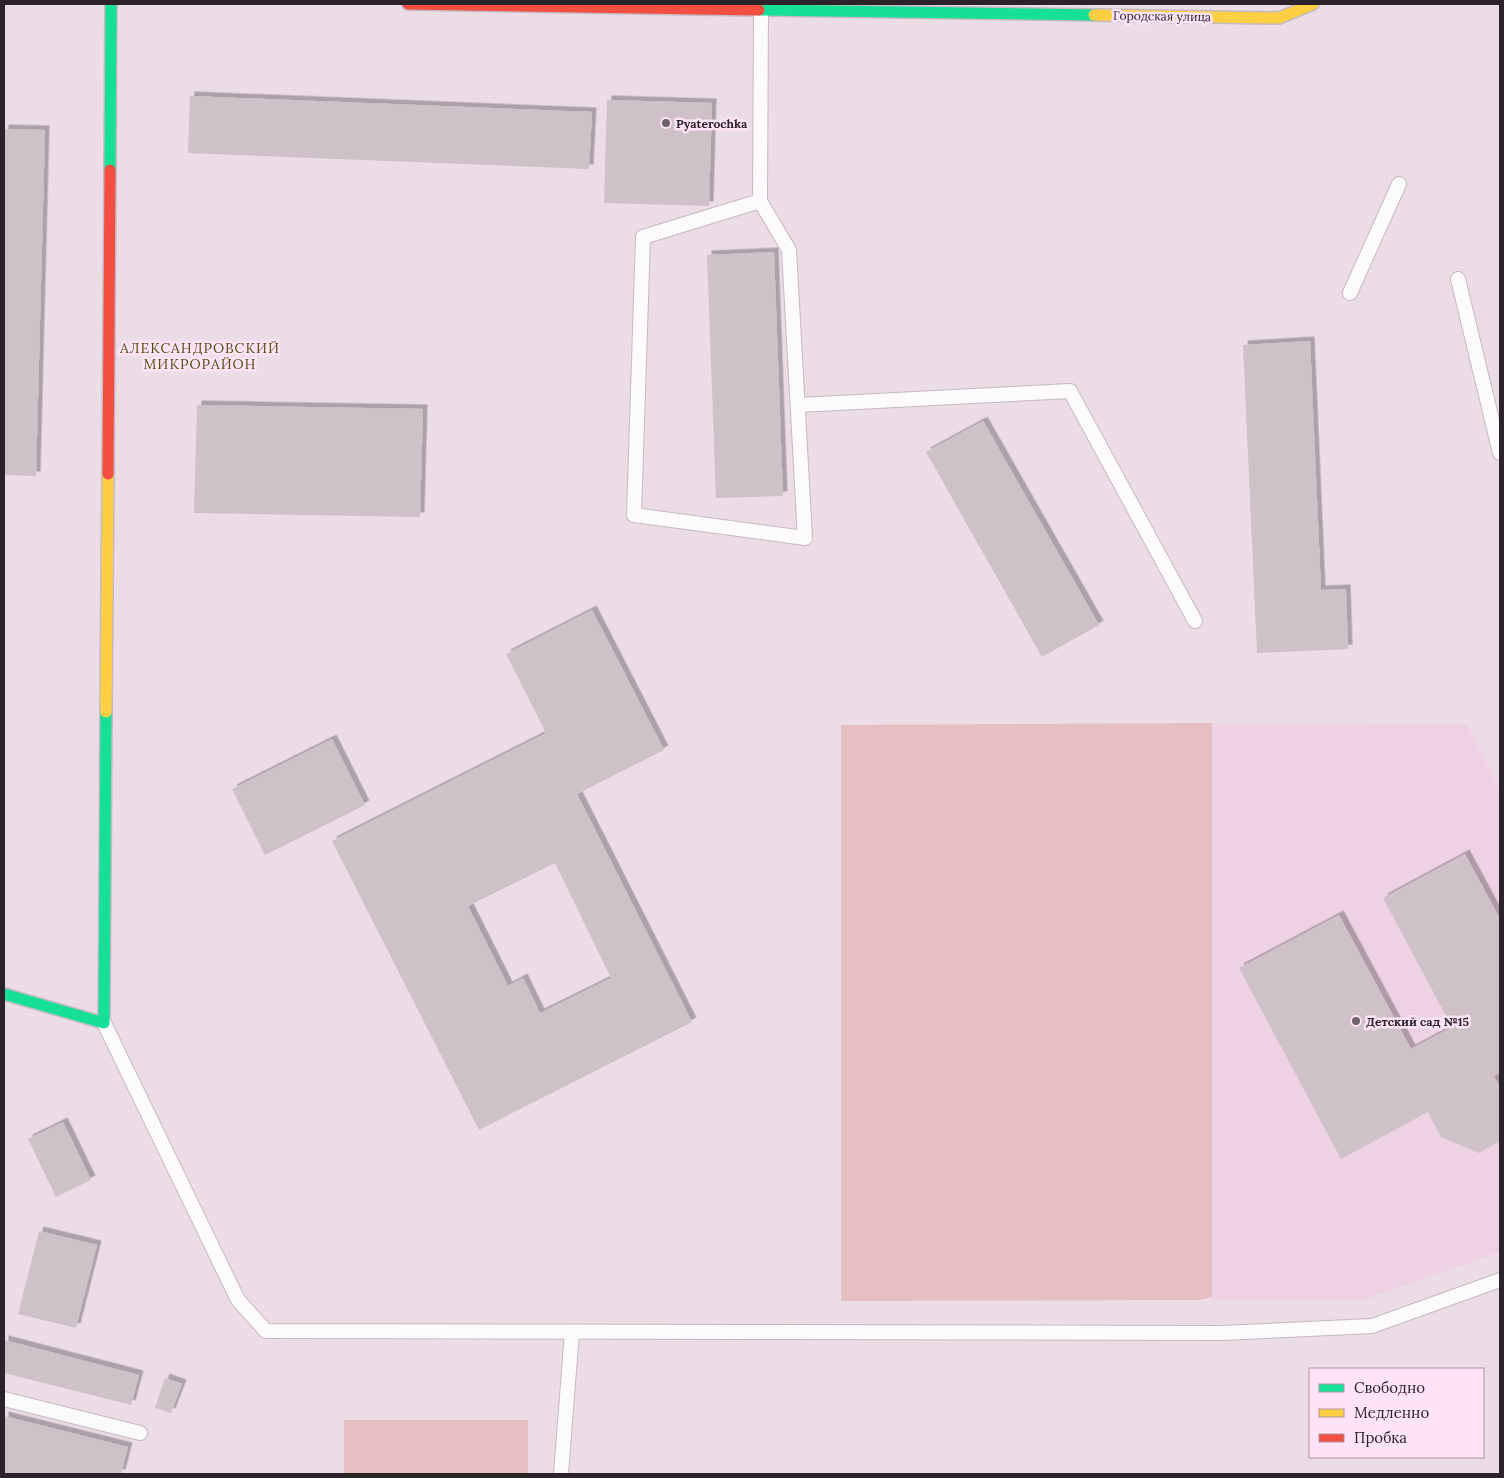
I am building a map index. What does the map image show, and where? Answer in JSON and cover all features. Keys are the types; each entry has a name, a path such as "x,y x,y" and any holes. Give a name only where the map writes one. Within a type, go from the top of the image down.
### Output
{"street":[{"path":"4,994 104,1023 111,4"},
{"name":"Городская улица","path":"408,4 1279,18 1313,4"}],"lane":[{"path":"760,201 643,237 634,515 804,538 789,250 760,201 761,9"},
{"path":"1350,293 1399,184"},
{"path":"1458,279 1500,453"},
{"path":"798,405 1070,391 1195,621"},
{"path":"104,1023 238,1300 266,1331 1222,1333 1372,1326 1500,1280"},
{"path":"561,1474 572,1332"},
{"path":"4,1399 140,1433"}],"shaded area":[{"name":"Детский сад №15","path":"1212,723 1467,724 1500,790 1500,1252 1364,1300 1212,1300"},
{"path":"1212,723 1212,1297 1200,1300 841,1301 841,725"},
{"path":"344,1420 528,1420 528,1474 344,1474"}],"building":[{"path":"190,96 592,112 589,169 188,153"},
{"path":"607,100 712,103 709,206 604,203"},
{"path":"4,129 45,130 36,476 4,475"},
{"path":"774,252 783,496 716,498 707,255"},
{"path":"1310,341 1321,590 1346,589 1348,649 1257,653 1243,345"},
{"path":"197,405 423,409 420,517 194,513"},
{"path":"983,421 1099,625 1042,657 926,452"},
{"path":"592,610 664,750 577,794 692,1022 479,1130 332,841 546,733 506,654","holes":["555,863 611,978 540,1013 523,978 508,986 468,906"]},
{"path":"332,739 365,805 265,855 232,789"},
{"path":"1465,854 1500,919 1500,1072 1494,1076 1500,1088 1500,1141 1479,1153 1441,1137 1428,1112 1341,1159 1239,968 1339,915 1411,1049 1452,1027 1383,898"},
{"path":"63,1122 91,1180 56,1197 28,1139"},
{"path":"39,1231 97,1245 76,1328 18,1314"},
{"path":"4,1340 139,1375 131,1405 4,1373"},
{"path":"165,1378 182,1384 171,1413 155,1408"},
{"path":"4,1416 128,1447 121,1474 4,1474"}],"traffic: fast":[{"path":"110,170 111,4"},
{"path":"759,10 1094,15"},
{"path":"4,994 104,1023 106,712"}],"traffic: slow":[{"path":"1094,15 1279,18 1313,4"},
{"path":"106,712 108,474"}],"traffic: jam":[{"path":"408,4 759,10"},
{"path":"108,474 110,170"}],"place":[{"name":"Pyaterochka","path":"666,123"},
{"name":"Детский сад №15","path":"1356,1021"}],"district":[{"name":"АЛЕКСАНДРОВСКИЙ МИКРОРАЙОН","path":"200,356"}]}
